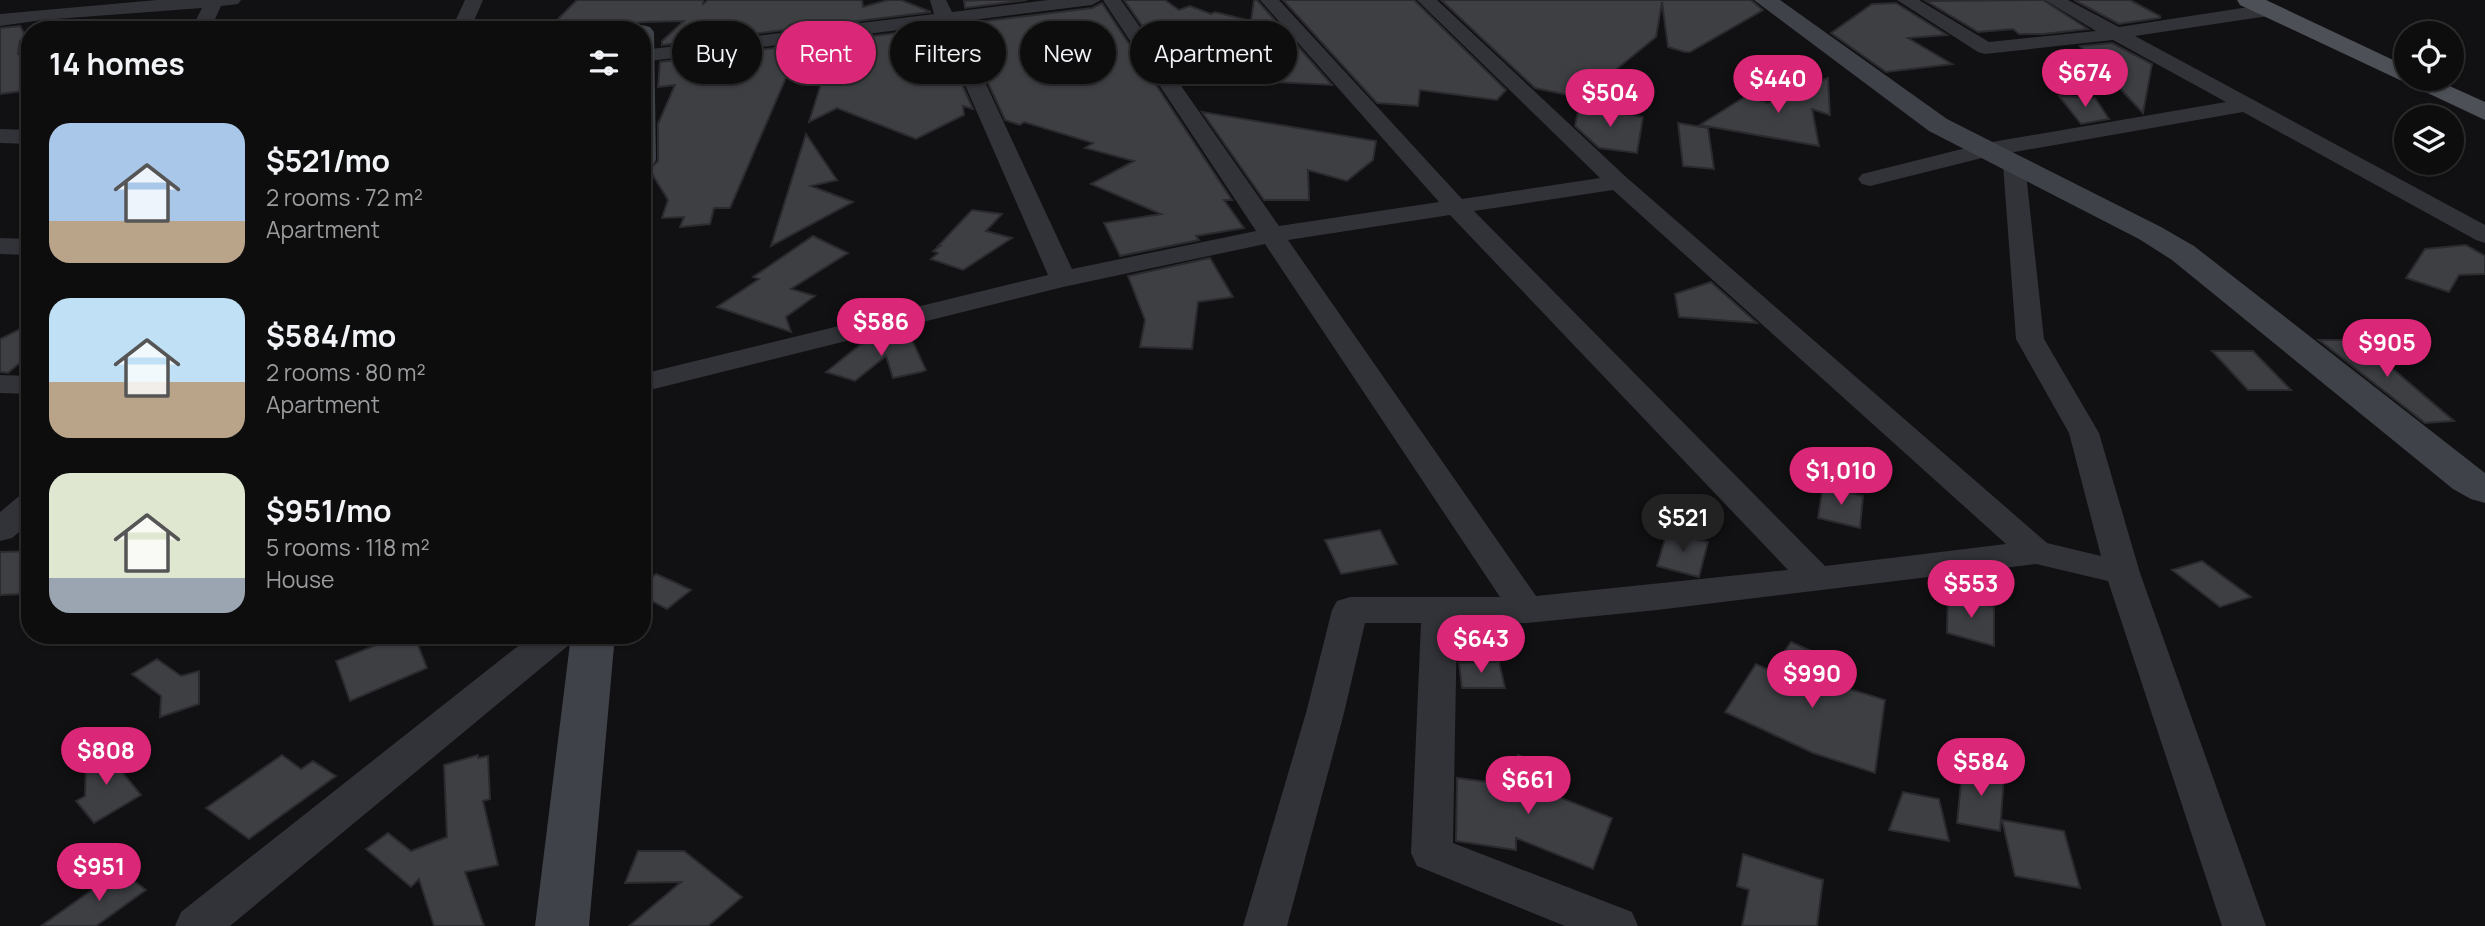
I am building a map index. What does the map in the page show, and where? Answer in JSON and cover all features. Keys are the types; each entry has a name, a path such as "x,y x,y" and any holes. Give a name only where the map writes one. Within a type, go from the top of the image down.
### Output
{"main road":[{"path":"2258,5 2394,69"},
{"path":"2440,91 2485,112"}],"street":[{"path":"464,21 474,0"},
{"path":"651,31 1092,0"},
{"path":"1112,0 1527,610"},
{"path":"1269,0 1455,206 1818,579"},
{"path":"1426,0 1618,182 2036,552"},
{"path":"1765,0 1938,125 2150,233 2183,253 2479,492"},
{"path":"1906,0 1985,48 2068,41 2258,5"},
{"path":"2054,0 2485,235"},
{"path":"0,20 221,1"},
{"path":"207,21 221,1"},
{"path":"941,9 1063,279"},
{"path":"1870,178 2000,157 2246,105"},
{"path":"0,136 21,137"},
{"path":"2000,157 2030,339 2084,433 2123,573 2244,926"},
{"path":"651,381 1063,279 1272,235 1618,182"},
{"path":"0,246 21,247"},
{"path":"0,384 21,385"},
{"path":"0,530 21,512"},
{"path":"1265,926 1325,713 1350,610 1527,610 1818,579 2036,552 2123,573"},
{"path":"1439,610 1432,853 1616,926"},
{"path":"197,926 546,644"},
{"path":"562,926 592,644"}],"building":[{"path":"577,0 703,0 703,4 708,0 862,0 863,7 888,0 901,0 931,12 858,21 776,21 776,31 762,33 762,21 556,21"},
{"path":"1027,0 965,8 964,1"},
{"path":"1124,0 1165,0 1179,10 1190,6 1211,14 1215,12 1251,21 1139,21"},
{"path":"1254,0 1276,21 1251,21"},
{"path":"1283,0 1414,0 1506,90 1497,100 1420,90 1418,106 1377,103"},
{"path":"1441,0 1751,0 1763,10 1690,52 1685,52 1668,47 1662,2 1656,37 1581,98 1535,88"},
{"path":"2043,0 2088,29 2044,34 2019,34 2013,29 1978,32 1926,1"},
{"path":"2074,0 2130,0 2160,18 2119,24"},
{"path":"1102,3 1114,21 1020,21 1020,84 1116,84 1116,24 1130,45 1130,84 1155,84 1232,200 1224,200 1244,228 1196,236 1199,240 1120,256 1104,223 1161,214 1091,184 1134,161 1085,148 1093,143 1024,122 1020,125 1005,120 988,84 1006,84 1006,21 986,21 1092,8"},
{"path":"1896,3 1947,35 1908,38 1952,64 1886,72 1831,33 1872,4"},
{"path":"0,28 21,28 18,54 21,56 21,91 0,94"},
{"path":"672,32 672,44 662,45 662,41"},
{"path":"890,34 890,84 962,84 973,109 963,106 964,115 916,139 837,108 809,122 821,84 876,84 876,36"},
{"path":"2112,43 2152,64 2143,113 2080,46"},
{"path":"1297,45 1332,85 1297,83"},
{"path":"776,48 776,84 783,84 730,208 714,208 710,224 680,227 684,217 662,218 668,200 651,172 651,167 658,161 658,124 675,85 658,87 660,62 672,61 672,84 762,84 762,50"},
{"path":"1828,78 1830,115 1812,109 1819,146 1700,125 1746,96 1768,103"},
{"path":"2059,96 2095,98 2109,119 2081,124"},
{"path":"1579,107 1643,117 1637,153 1599,148 1575,126"},
{"path":"1202,112 1376,141 1373,160 1347,181 1308,170 1309,200 1264,200"},
{"path":"1678,123 1708,128 1714,169 1683,166"},
{"path":"806,134 837,180 811,186 853,202 771,246"},
{"path":"972,210 1002,214 986,231 1012,238 963,270 931,259 938,253 933,251"},
{"path":"813,236 848,253 791,289 815,296 786,317 791,332 717,307 759,279 753,277"},
{"path":"2466,245 2485,256 2485,274 2459,275 2449,292 2406,278 2425,249"},
{"path":"1210,258 1233,297 1198,302 1192,349 1140,347 1145,320 1128,276"},
{"path":"1711,282 1757,323 1679,317 1675,294"},
{"path":"21,328 21,362 8,373 0,372 0,339"},
{"path":"917,331 910,336 926,370 893,378 886,356 855,381 826,372 861,344"},
{"path":"2319,340 2359,340 2454,421 2425,423"},
{"path":"2212,351 2253,351 2291,390 2248,390"},
{"path":"1823,486 1863,496 1860,528 1818,518"},
{"path":"1380,530 1397,564 1341,574 1325,540"},
{"path":"1667,532 1708,542 1699,577 1657,566"},
{"path":"21,551 21,594 0,595 0,552"},
{"path":"2202,561 2251,597 2220,607 2172,570"},
{"path":"656,574 691,590 667,609 651,601 651,578"},
{"path":"1948,595 1994,607 1994,646 1947,633"},
{"path":"1791,642 1829,659 1817,679 1885,700 1875,773 1813,753 1725,712 1756,664 1771,671"},
{"path":"378,644 418,644 427,668 350,701 336,661"},
{"path":"157,659 181,676 199,671 199,704 160,717 161,696 132,674"},
{"path":"1499,662 1505,688 1462,688 1459,663"},
{"path":"122,750 123,773 141,795 94,823 76,801 85,796 86,763"},
{"path":"282,755 301,769 313,761 336,776 249,839 206,808"},
{"path":"478,755 478,758 488,756 490,799 483,801 498,865 465,872 484,926 434,926 419,879 411,887 366,849 388,833 411,851 447,837 444,765"},
{"path":"1518,755 1551,769 1541,790 1612,818 1593,869 1516,838 1516,850 1456,841 1457,778 1503,784"},
{"path":"1963,763 2004,776 2000,831 1957,823"},
{"path":"1903,792 1939,799 1949,841 1889,830"},
{"path":"2002,820 2064,831 2080,888 2015,876"},
{"path":"638,851 684,851 742,897 708,926 629,926 681,882 625,883"},
{"path":"1743,854 1823,880 1817,926 1742,926 1749,890 1737,886"},
{"path":"120,870 146,890 96,926 41,926"}]}
